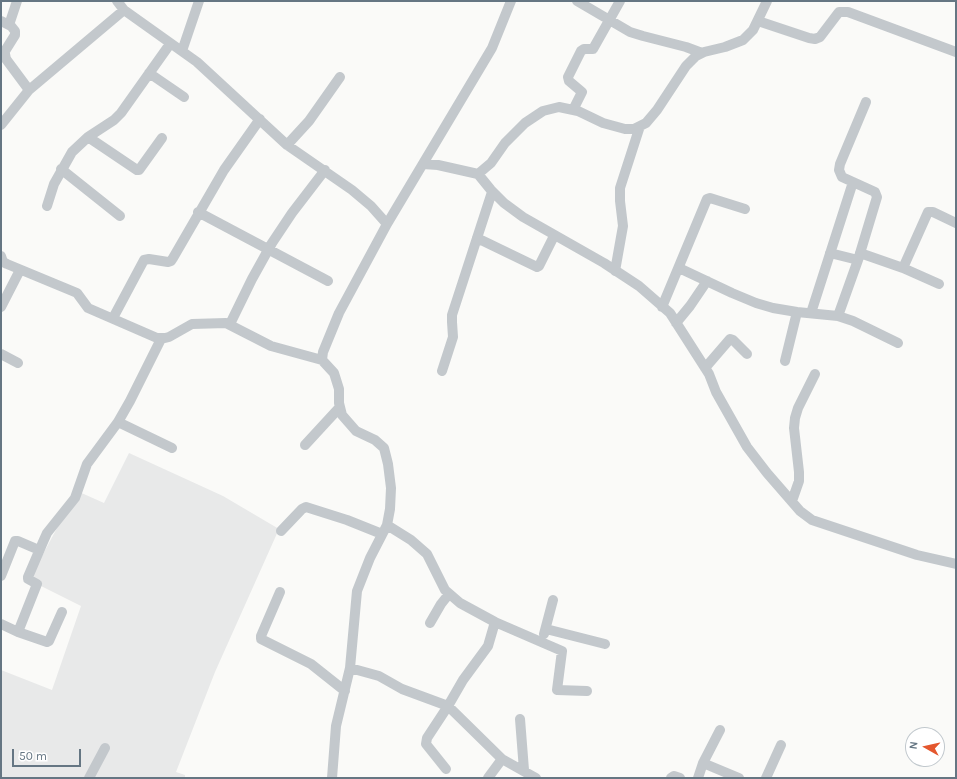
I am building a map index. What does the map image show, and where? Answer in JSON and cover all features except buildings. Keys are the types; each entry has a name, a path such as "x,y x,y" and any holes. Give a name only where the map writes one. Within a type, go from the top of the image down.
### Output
{"street":[{"path":"17,1 5,23 14,29 15,35 5,51 5,54 6,59 29,90"},
{"path":"117,1 124,10 197,62 287,145 325,170 371,206 387,224"},
{"path":"182,51 199,1"},
{"path":"322,360 323,352 328,339 387,224 492,48 510,1"},
{"path":"577,1 630,32 679,45 702,53"},
{"path":"573,110 582,92 569,81 568,77 581,51 584,49 593,49 620,1"},
{"path":"478,174 490,163 505,143 525,123 543,112 559,107 573,110 603,123 625,129 634,129 646,123 657,110 686,66 696,56 702,53 725,47 743,40 753,30 767,1"},
{"path":"1,125 29,90 124,10"},
{"path":"758,21 816,39 820,37 839,12 848,12 956,52"},
{"path":"47,206 54,184 72,152 88,138 117,117 170,44"},
{"path":"149,73 184,97"},
{"path":"287,145 309,121 340,77"},
{"path":"838,316 859,257 877,197 875,192 842,177 839,170 840,164 866,102"},
{"path":"113,318 144,260 171,261 198,212 224,170 260,120"},
{"path":"615,271 623,226 620,188 640,126"},
{"path":"88,138 137,170 139,170 162,138"},
{"path":"423,164 438,165 478,174 492,192 523,217 639,286 670,313 705,368 716,392 748,447 767,474 800,511 812,520 917,555 956,564"},
{"path":"61,170 120,216"},
{"path":"230,324 268,249 292,213 325,170"},
{"path":"811,313 853,182"},
{"path":"442,372 453,337 452,315 492,192"},
{"path":"662,307 707,199 710,198 745,208"},
{"path":"198,212 328,281"},
{"path":"903,268 928,212 933,212 956,222"},
{"path":"477,238 537,267 539,266 554,236"},
{"path":"830,253 859,257 903,268 939,284"},
{"path":"1,256 3,262 77,293 88,308 161,339 169,337 192,324 226,323 271,346 322,360 334,373 339,389 342,415 356,430 375,440 384,448 391,488 390,509 387,525 370,558 357,591 350,668 336,726 332,778"},
{"path":"678,268 706,282 756,303 773,308 797,312 838,316 853,321 898,343"},
{"path":"1,307 20,270"},
{"path":"676,323 690,306 706,282"},
{"path":"785,361 797,312"},
{"path":"18,632 37,584 28,579 28,577 47,533 75,498 87,464 118,422 161,339"},
{"path":"705,368 730,339 733,340 747,354"},
{"path":"1,354 18,363"},
{"path":"792,501 799,472 794,428 795,418 798,408 815,374"},
{"path":"305,446 340,407"},
{"path":"118,422 172,448"},
{"path":"281,531 302,509 309,507 382,534"},
{"path":"387,525 412,540 427,554 445,590 460,603 495,622 561,650 557,690 588,691"},
{"path":"1,576 15,542 18,541 39,550"},
{"path":"280,592 261,639 311,664 344,691"},
{"path":"430,623 441,604 449,594"},
{"path":"542,642 553,600"},
{"path":"1,624 18,632 47,642 49,641 62,612"},
{"path":"446,769 426,744 426,741 463,680 488,646 495,622"},
{"path":"546,629 605,644"},
{"path":"350,668 379,676 402,689 448,706 502,759 536,778"},
{"path":"520,719 524,770"},
{"path":"698,778 703,763 720,730"},
{"path":"766,778 781,745"},
{"path":"89,778 105,748"},
{"path":"488,778 502,759"},
{"path":"703,763 738,778"},
{"path":"671,778 674,776 680,778"}],"shaded area":[{"path":"129,453 223,496 279,529 215,672 176,772 185,775 185,778 1,778 1,670 52,690 81,606 29,580 77,491 104,503"}]}
